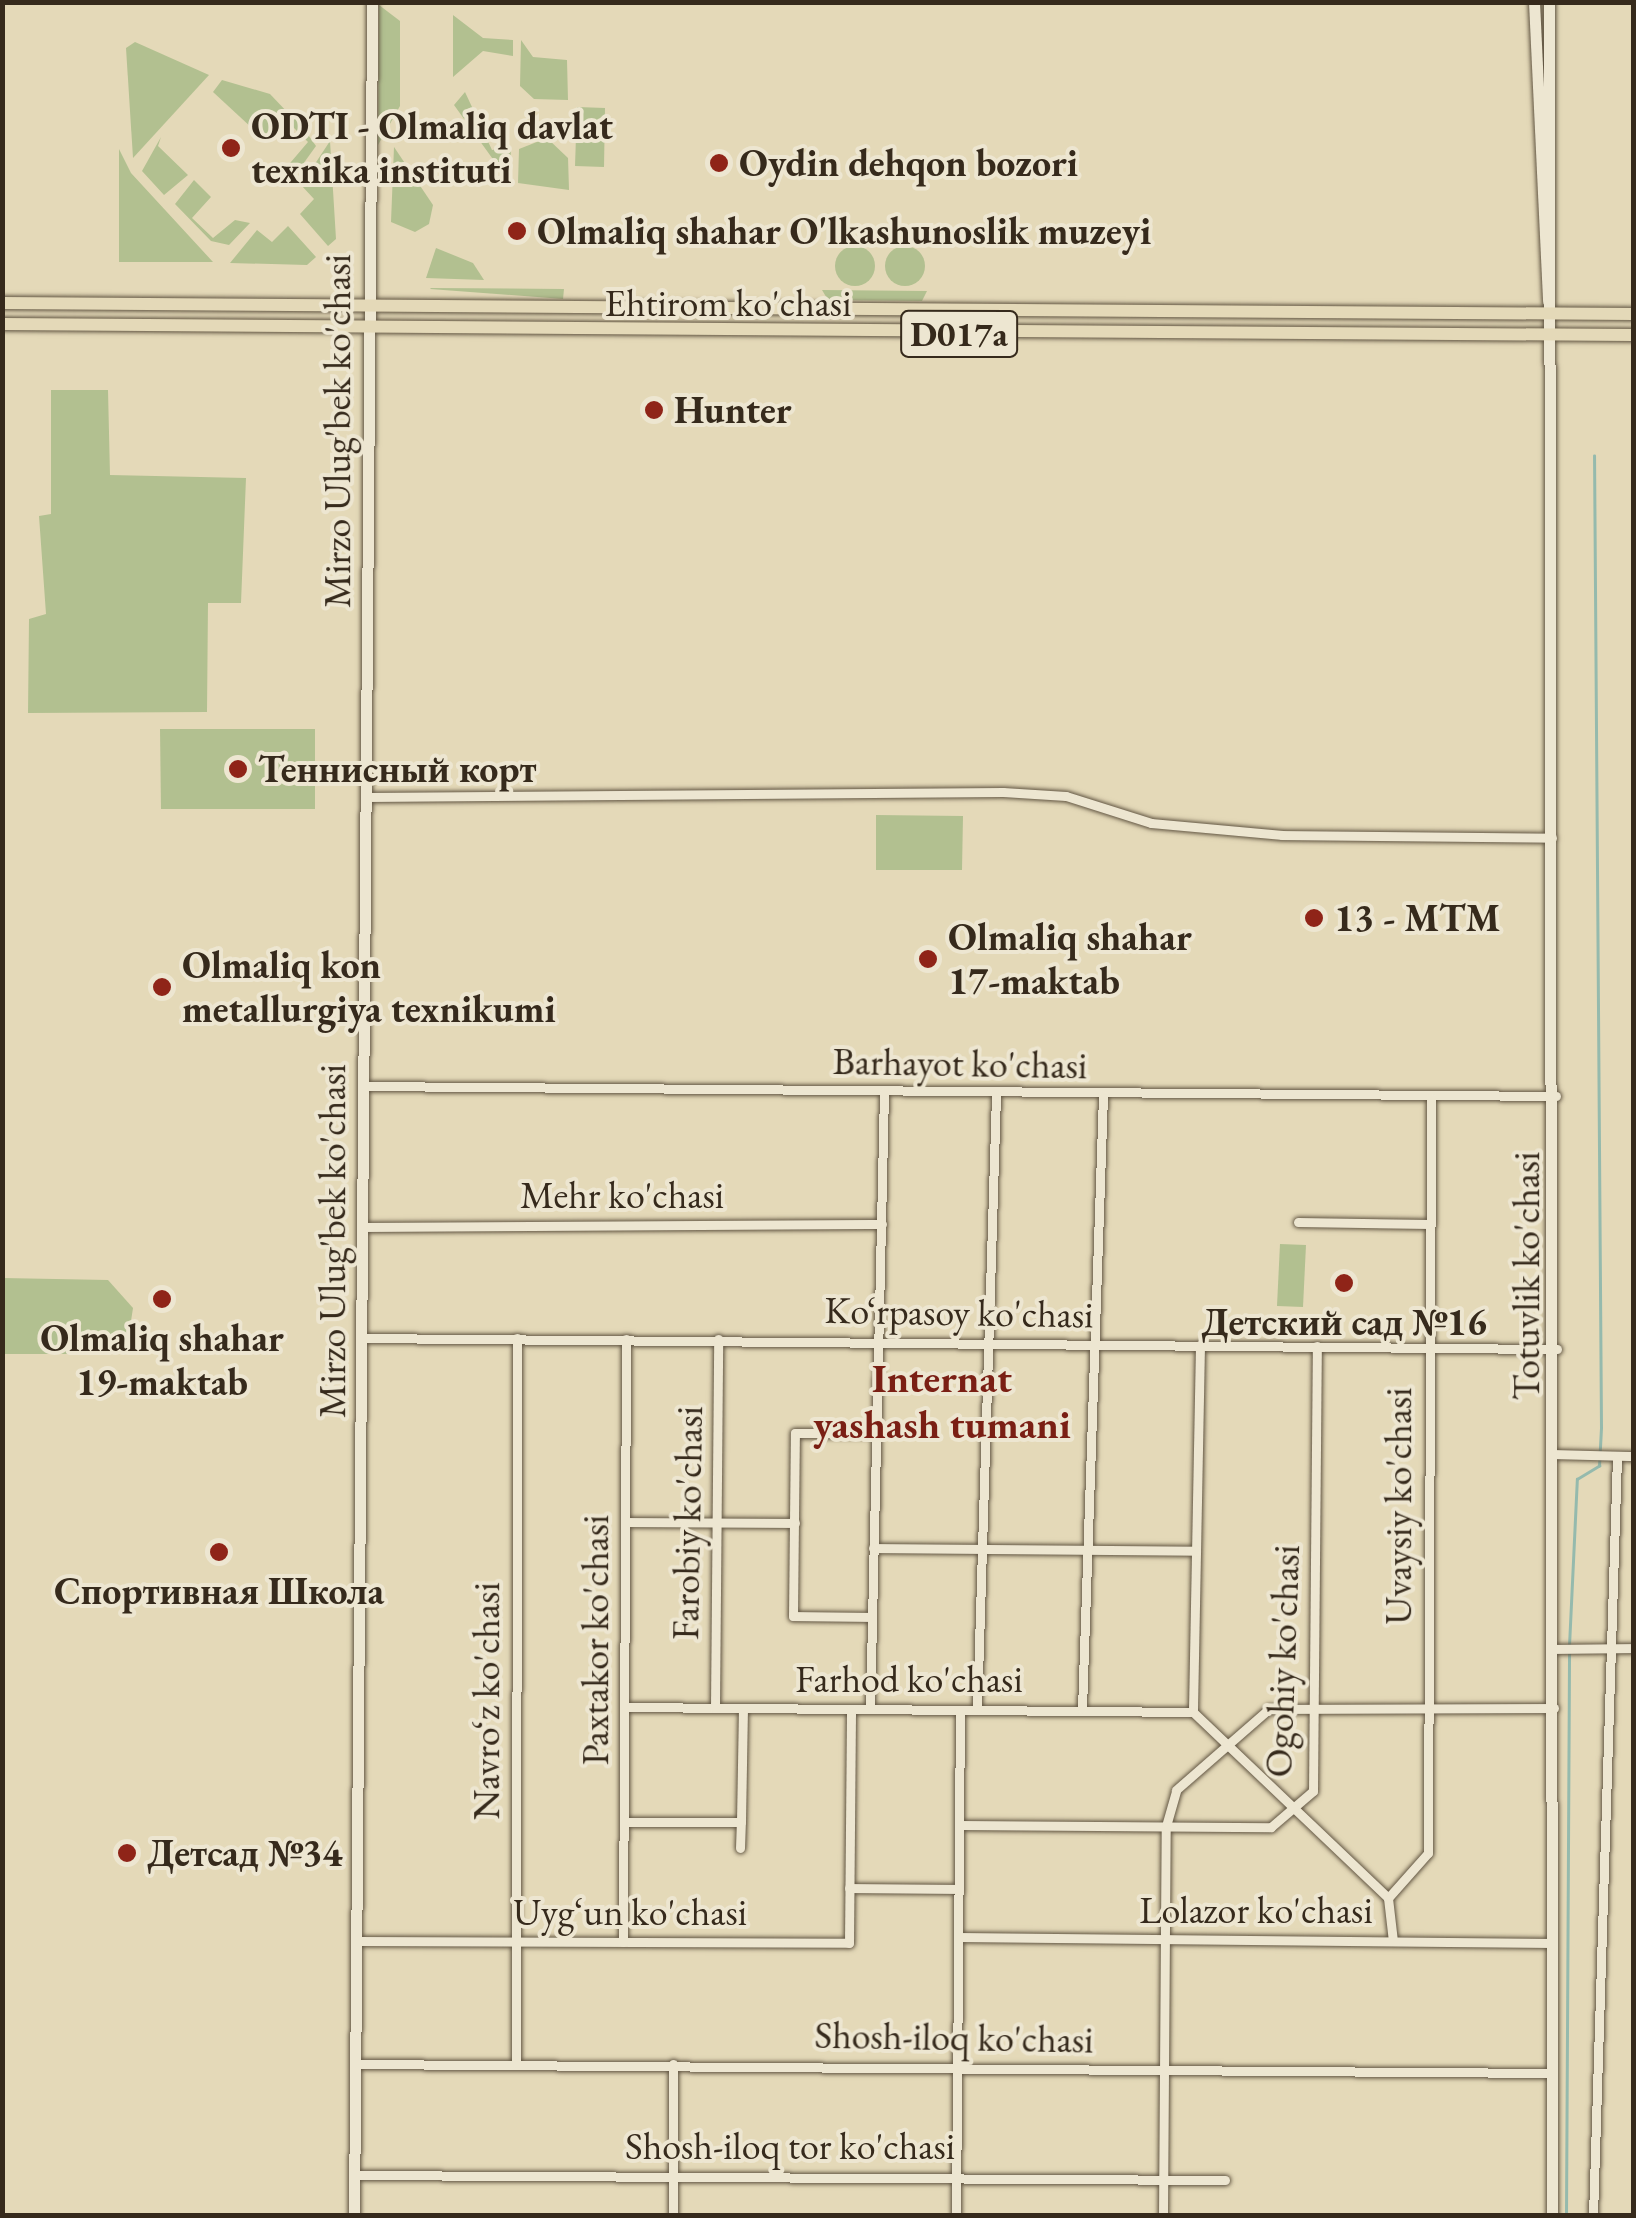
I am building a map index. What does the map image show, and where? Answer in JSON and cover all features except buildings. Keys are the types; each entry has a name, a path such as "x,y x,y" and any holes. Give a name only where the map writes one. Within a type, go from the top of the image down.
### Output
{"main road":[{"name":"Mirzo Ulug'bek ko'chasi","path":"354,2216 366,797 366,310 372,2"},
{"path":"1534,2 1540,268 1551,315"},
{"path":"1549,2 1551,315"},
{"name":"Ehtirom ko'chasi","path":"2,303 366,310 1634,314"},
{"name":"Totuvlik ko'chasi","path":"1551,315 1558,1648 1554,1708 1552,2216"},
{"name":"Ehtirom ko'chasi","path":"2,324 366,332 1634,335"}],"street":[{"path":"366,797 1003,792 1066,796 1152,824 1282,835 1552,838"},
{"name":"Barhayot ko'chasi","path":"364,1086 996,1095 1556,1096"},
{"path":"870,1709 884,1092"},
{"path":"977,1710 996,1095"},
{"path":"1082,1709 1103,1095"},
{"name":"Uvaysiy ko'chasi","path":"1388,1898 1428,1854 1431,1098"},
{"path":"1298,1222 1430,1224"},
{"name":"Mehr ko'chasi","path":"362,1227 882,1224"},
{"name":"Ko‘rpasoy ko'chasi","path":"362,1338 1557,1348"},
{"name":"Navro‘z ko'chasi","path":"516,1338 516,2064"},
{"name":"Paxtakor ko'chasi","path":"623,1942 626,1339"},
{"name":"Farobiy ko'chasi","path":"714,1708 718,1339"},
{"path":"1200,1345 1193,1712 1388,1898 1393,1940"},
{"name":"Ogohiy ko'chasi","path":"959,1825 1271,1827 1296,1810 1313,1791 1317,1346"},
{"path":"872,1617 793,1616 794,1522 795,1433 874,1433"},
{"path":"1556,1454 1634,1456"},
{"path":"1593,2216 1612,1648 1614,1456"},
{"path":"626,1522 794,1522"},
{"path":"872,1548 1195,1551"},
{"path":"1558,1648 1634,1648"},
{"name":"Farhod ko'chasi","path":"624,1707 1193,1712"},
{"path":"1163,2216 1169,1801 1224,1740 1257,1713 1314,1707 1554,1708"},
{"path":"740,1848 743,1708"},
{"name":"Uyg‘un ko'chasi","path":"356,1941 848,1943 851,1709"},
{"path":"956,2216 960,1710"},
{"path":"624,1822 740,1822"},
{"path":"849,1888 959,1888"},
{"name":"Lolazor ko'chasi","path":"958,1937 1553,1943"},
{"name":"Shosh-iloq ko'chasi","path":"356,2064 1552,2072"},
{"path":"673,2064 673,2216"},
{"name":"Shosh-iloq tor ko'chasi","path":"354,2175 1224,2180"}],"green space":[{"path":"379,5 400,21 400,106 378,145"},
{"path":"453,15 483,38 513,40 513,56 483,51 453,77"},
{"path":"521,40 533,57 567,60 568,100 534,99 520,86"},
{"path":"135,42 209,75 133,158 126,48"},
{"path":"222,80 270,94 290,115 265,140 213,92"},
{"path":"465,92 492,150 511,146 510,183 454,105"},
{"path":"577,107 605,108 604,167 575,166"},
{"path":"296,118 316,146 293,178 285,169 308,142 289,123"},
{"path":"161,137 158,146 188,175 164,195 142,171"},
{"path":"547,138 568,158 569,190 518,183 519,149"},
{"path":"330,141 336,239 328,246 300,214 314,199 301,185"},
{"path":"394,147 433,205 429,224 415,232 391,222"},
{"path":"119,149 131,173 213,262 119,262"},
{"path":"194,180 211,197 192,218 213,238 235,220 250,223 229,245 211,241 175,204"},
{"path":"288,226 316,257 307,265 230,263 257,230 272,242"},
{"path":"855,246 869,252 875,266 869,280 855,286 841,280 835,266 841,252"},
{"path":"905,246 919,252 925,266 919,280 905,286 891,280 885,266 891,252"},
{"path":"436,248 473,263 484,280 426,278"},
{"path":"431,288 564,289 563,299"},
{"path":"822,290 927,291 922,301 828,300"},
{"path":"51,390 108,390 110,475 246,478 241,603 208,603 207,712 28,713 29,619 46,614 39,516 51,514"},
{"name":"Теннисный корт","path":"160,729 315,729 315,809 161,809"},
{"path":"876,815 963,816 962,870 876,870"},
{"path":"1280,1244 1306,1245 1303,1307 1277,1306"},
{"path":"3,1278 108,1280 133,1308 129,1334 98,1354 3,1354"}],"waterway":[{"path":"1569,1646 1577,1479 1599,1466 1601,1428 1594,456"},
{"path":"1566,2216 1569,1654"}],"place":[{"name":"ODTI - Olmaliq davlat texnika instituti","path":"231,148"},
{"name":"Oydin dehqon bozori","path":"719,163"},
{"name":"Olmaliq shahar O'lkashunoslik muzeyi","path":"517,231"},
{"name":"Hunter","path":"654,410"},
{"name":"Теннисный корт","path":"238,769"},
{"name":"13 - MTM","path":"1314,918"},
{"name":"Olmaliq shahar 17-maktab","path":"928,959"},
{"name":"Olmaliq kon metallurgiya texnikumi","path":"162,987"},
{"name":"Детский сад №16","path":"1344,1283"},
{"name":"Olmaliq shahar 19-maktab","path":"162,1299"},
{"name":"Спортивная Школа","path":"219,1552"},
{"name":"Детсад №34","path":"127,1853"}],"district":[{"name":"Internat yashash tumani","path":"942,1401"}]}
